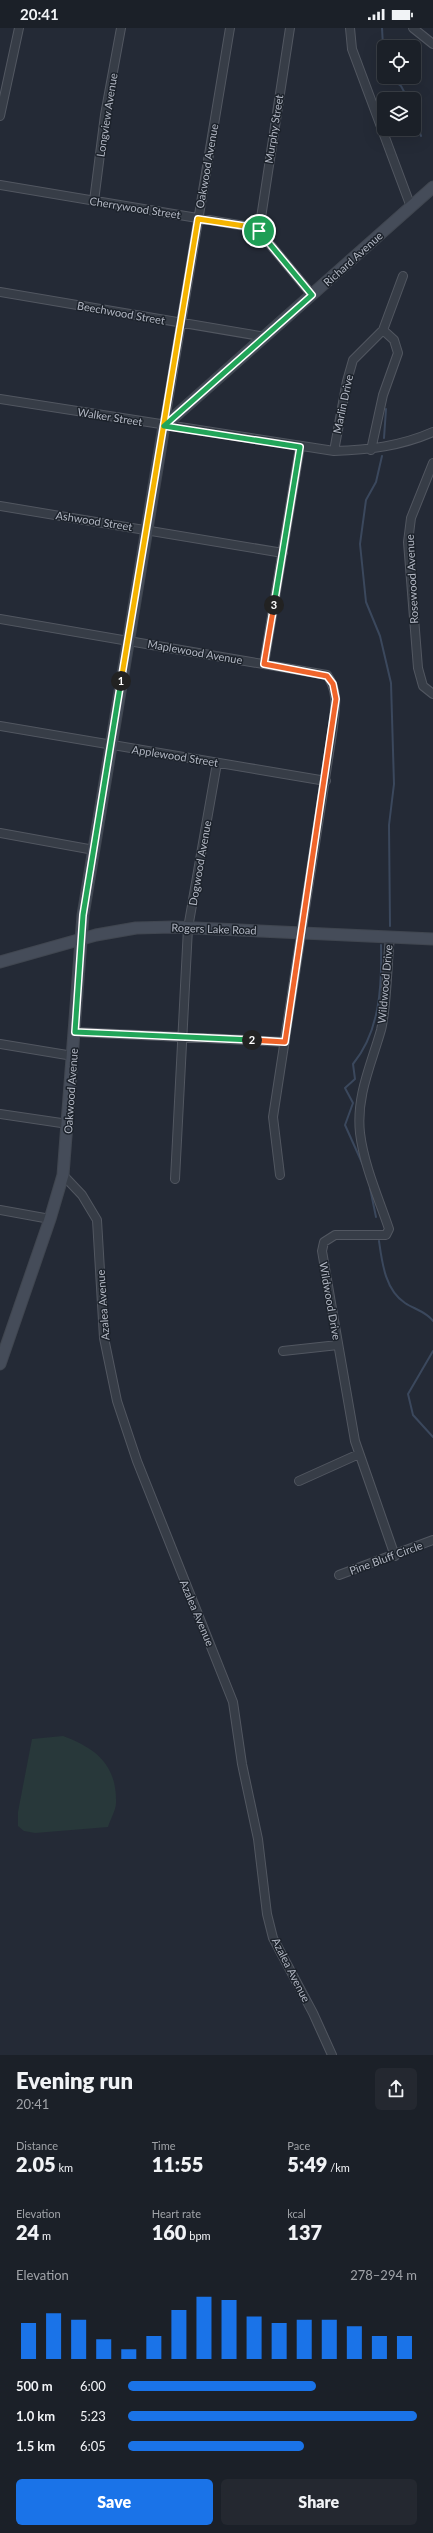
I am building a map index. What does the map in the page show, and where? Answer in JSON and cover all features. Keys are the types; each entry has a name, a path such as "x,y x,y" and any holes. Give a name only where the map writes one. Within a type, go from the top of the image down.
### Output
{"street":[{"path":"0,116 19,28"},
{"name":"Longview Avenue","path":"94,202 105,116 121,28"},
{"name":"Oakwood Avenue","path":"0,1364 50,1219 63,1175 82,938 94,850 230,28"},
{"name":"Murphy Street","path":"259,231 290,28"},
{"path":"350,28 352,49 411,207"},
{"path":"413,28 433,44"},
{"name":"Cherrywood Street","path":"0,185 94,202 251,227 259,231"},
{"name":"Richard Avenue","path":"164,426 266,337 433,187"},
{"path":"259,231 312,295"},
{"name":"Marlin Drive","path":"334,451 347,381 353,360 383,330 403,276"},
{"name":"Beechwood Street","path":"0,292 266,337"},
{"path":"372,450 382,395 398,353 394,340 383,330"},
{"name":"Walker Street","path":"0,399 164,426 334,451 372,450 395,446 433,432"},
{"path":"264,664 300,447"},
{"name":"Rosewood Avenue","path":"433,463 411,518 408,542 418,668 423,686 433,694"},
{"name":"Ashwood Street","path":"0,506 283,553"},
{"name":"Maplewood Avenue","path":"0,619 128,640 327,676 335,688 333,727 326,781"},
{"name":"Applewood Street","path":"0,726 326,781"},
{"name":"Dogwood Avenue","path":"175,1179 188,928 217,763"},
{"path":"280,1175 273,1117 326,781"},
{"path":"0,833 94,850"},
{"name":"Rogers Lake Road","path":"0,962 82,938 136,928 188,928 433,939"},
{"name":"Wildwood Drive","path":"390,936 381,1029 362,1086 359,1114 360,1134 367,1162 389,1229 386,1235 335,1235 324,1242 323,1262 359,1454 395,1556"},
{"path":"75,1032 285,1042"},
{"path":"0,1044 73,1056"},
{"path":"0,1114 68,1124"},
{"name":"Azalea Avenue","path":"63,1175 82,1195 97,1220 104,1338 118,1401 136,1461 233,1702 242,1764 258,1839 267,1914 273,1938 285,1964 313,2013 332,2055"},
{"path":"0,1210 50,1219"},
{"path":"283,1351 338,1345"},
{"path":"299,1480 359,1454"},
{"name":"Pine Bluff Circle","path":"339,1575 395,1556 433,1540"}],"shaded area":[{"path":"63,1736 85,1746 94,1752 102,1759 113,1778 116,1806 108,1827 35,1833 24,1831 18,1826 18,1812 32,1739"}],"waterway":[{"path":"382,28 383,40"},
{"path":"398,84 404,92"},
{"path":"384,438 386,409"},
{"path":"382,456 376,482 366,500 360,544 366,602 380,636 391,683 394,784 389,825 390,926"},
{"path":"363,1165 345,1125 353,1103 345,1088 355,1079 353,1064 369,1037 378,1008 381,976 381,945"},
{"path":"370,1188 376,1217"},
{"path":"379,1241 383,1266 393,1291 405,1303 424,1313 433,1321"},
{"path":"433,1351 408,1394 413,1415 433,1437"}],"route":[{"path":"198,219 251,227 259,231 312,295 227,372 164,426 300,447 264,664 327,676 335,688 336,699 326,781 285,1042 75,1032 83,915 198,219"}]}
